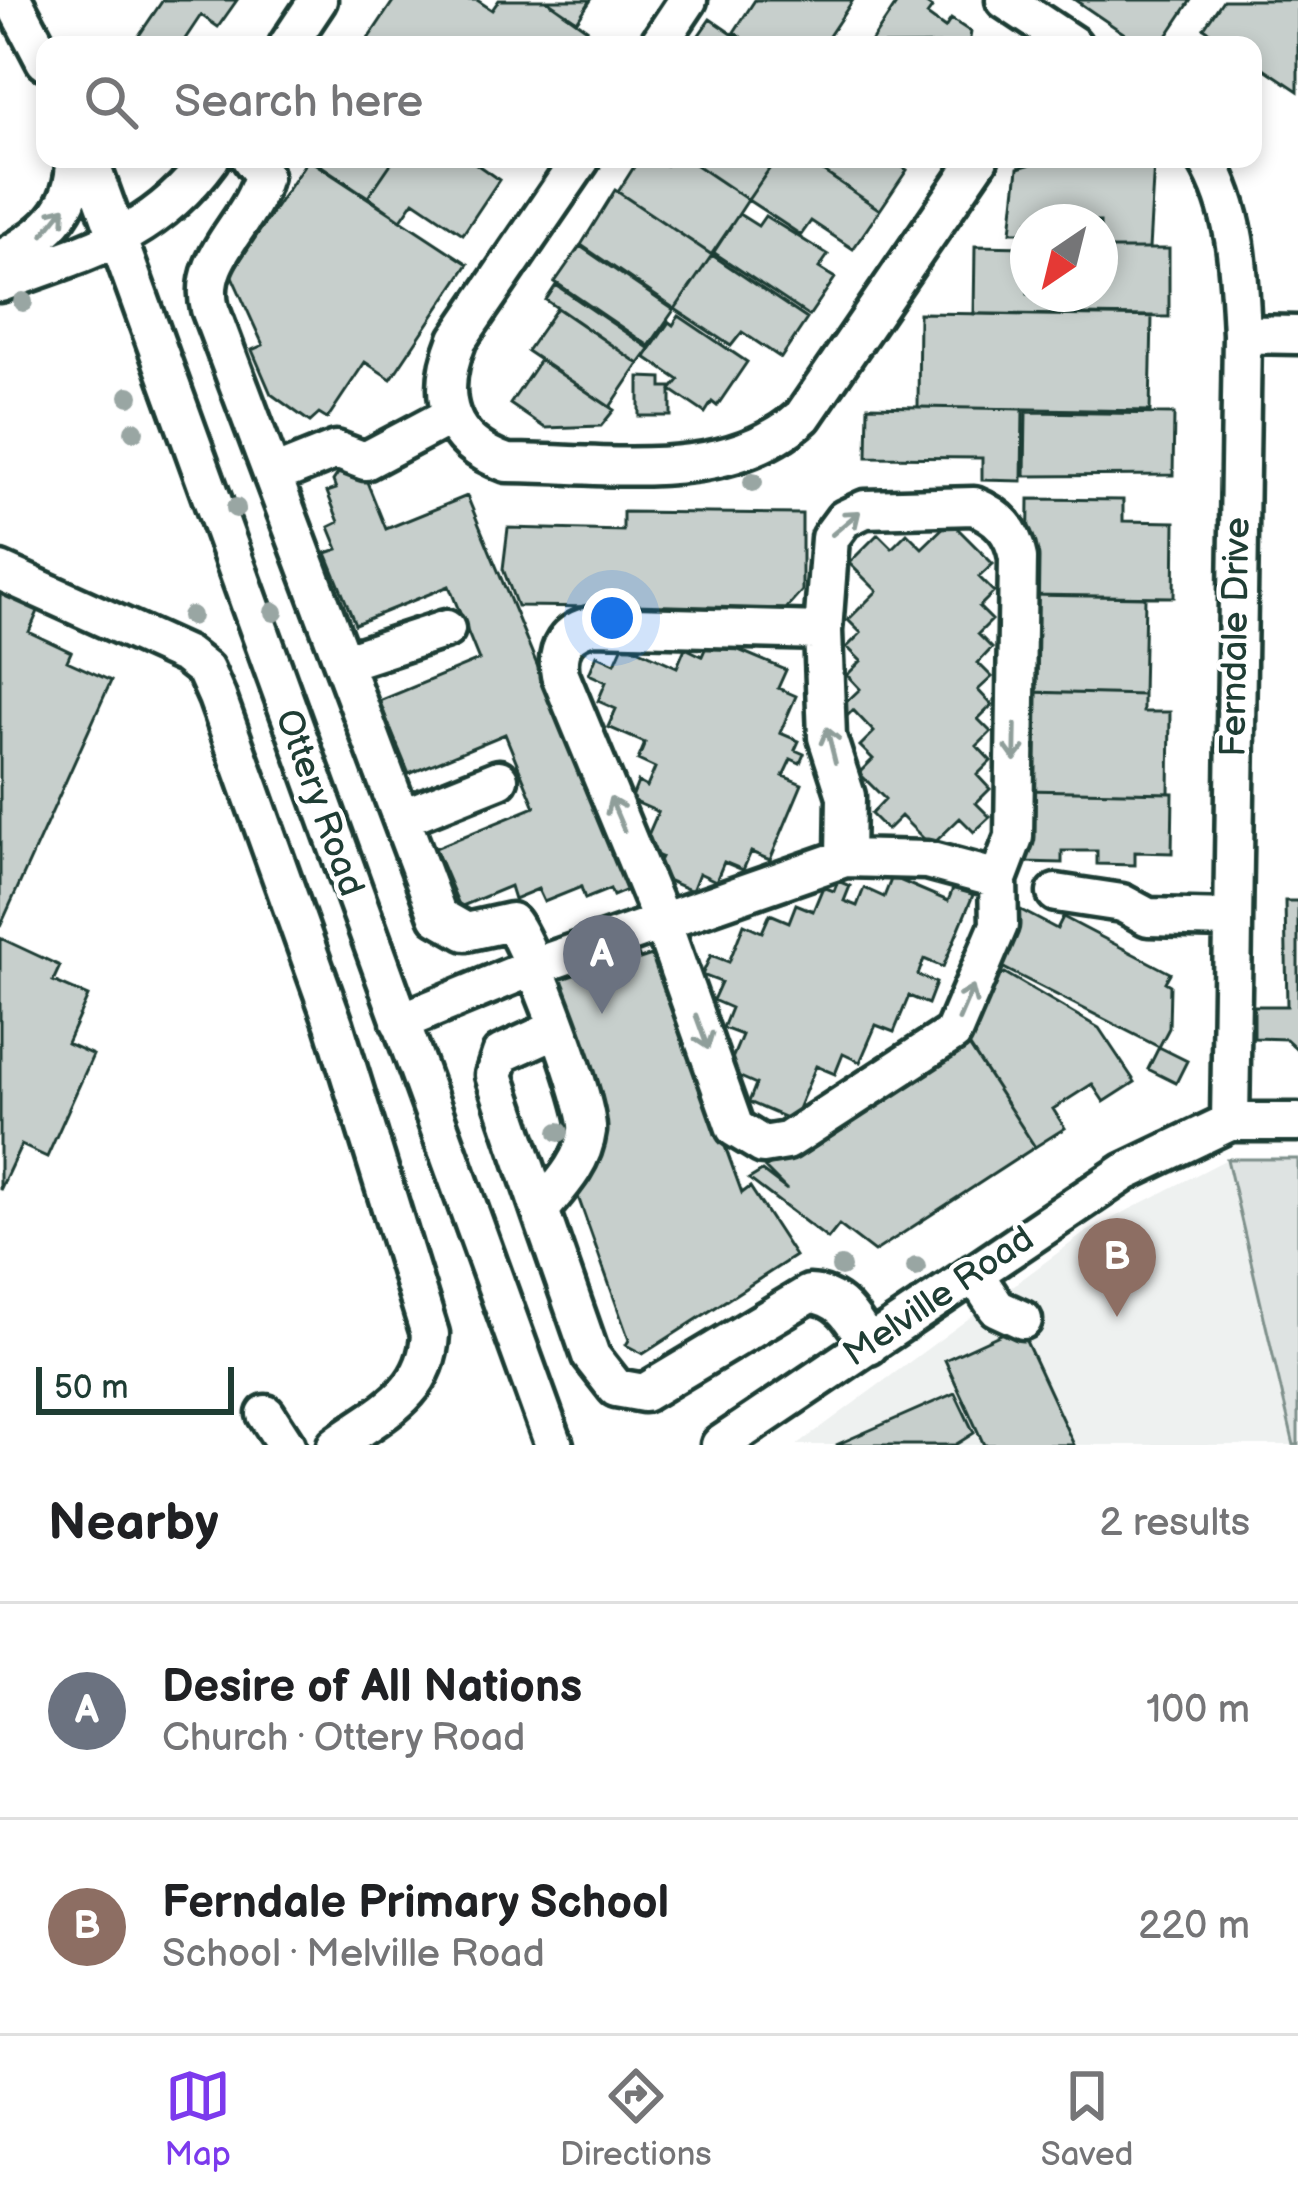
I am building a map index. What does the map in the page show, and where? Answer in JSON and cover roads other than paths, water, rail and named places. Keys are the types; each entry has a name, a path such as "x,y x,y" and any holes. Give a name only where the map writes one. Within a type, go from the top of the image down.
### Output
{"street":[{"path":"13,0 36,44"},
{"path":"294,36 318,0"},
{"path":"664,36 688,0"},
{"path":"1005,0 1056,36"},
{"path":"0,260 55,223 74,187 75,168"},
{"name":"Ottery Road","path":"93,168 554,1445"},
{"path":"0,283 122,239 185,194 204,168"},
{"path":"257,168 263,176 260,193 206,279 205,292 438,916 466,932 511,922 536,966 554,1030 586,1106 588,1125 570,1175 540,1210"},
{"path":"574,168 458,339 447,366 448,417 481,454 507,463 706,463 779,438 803,416 973,168"},
{"name":"Ferndale Drive","path":"1210,168 1229,212 1237,250 1242,334 1230,1121"},
{"path":"1242,334 1298,335"},
{"path":"274,475 336,450 365,461 448,417"},
{"path":"823,631 594,625 575,631 562,646 560,675 662,922 736,1128 751,1141 776,1144 953,1033 999,926 998,879 1014,837 1018,558 1005,526 974,506 854,512 836,527 826,549 827,737 846,796 844,858"},
{"path":"0,571 186,655 205,670 217,698 334,1024 430,1334 429,1358 400,1405 336,1445"},
{"path":"345,662 446,629"},
{"path":"404,817 499,779"},
{"path":"400,1022 536,966 844,858 926,860 998,879"},
{"path":"1056,892 1122,903 1148,917 1231,919"},
{"path":"554,1030 501,1054 494,1075 591,1356 616,1388 644,1393 660,1388 809,1294 832,1298 869,1346"},
{"name":"Melville Road","path":"720,1445 1125,1172 1230,1121 1298,1122"},
{"path":"974,1274 997,1308 1023,1320"},
{"path":"266,1414 286,1445"}],"place":[{"name":"Desire of All Nations","path":"602,1014"},
{"name":"Ferndale Primary School","path":"1117,1317"}]}
